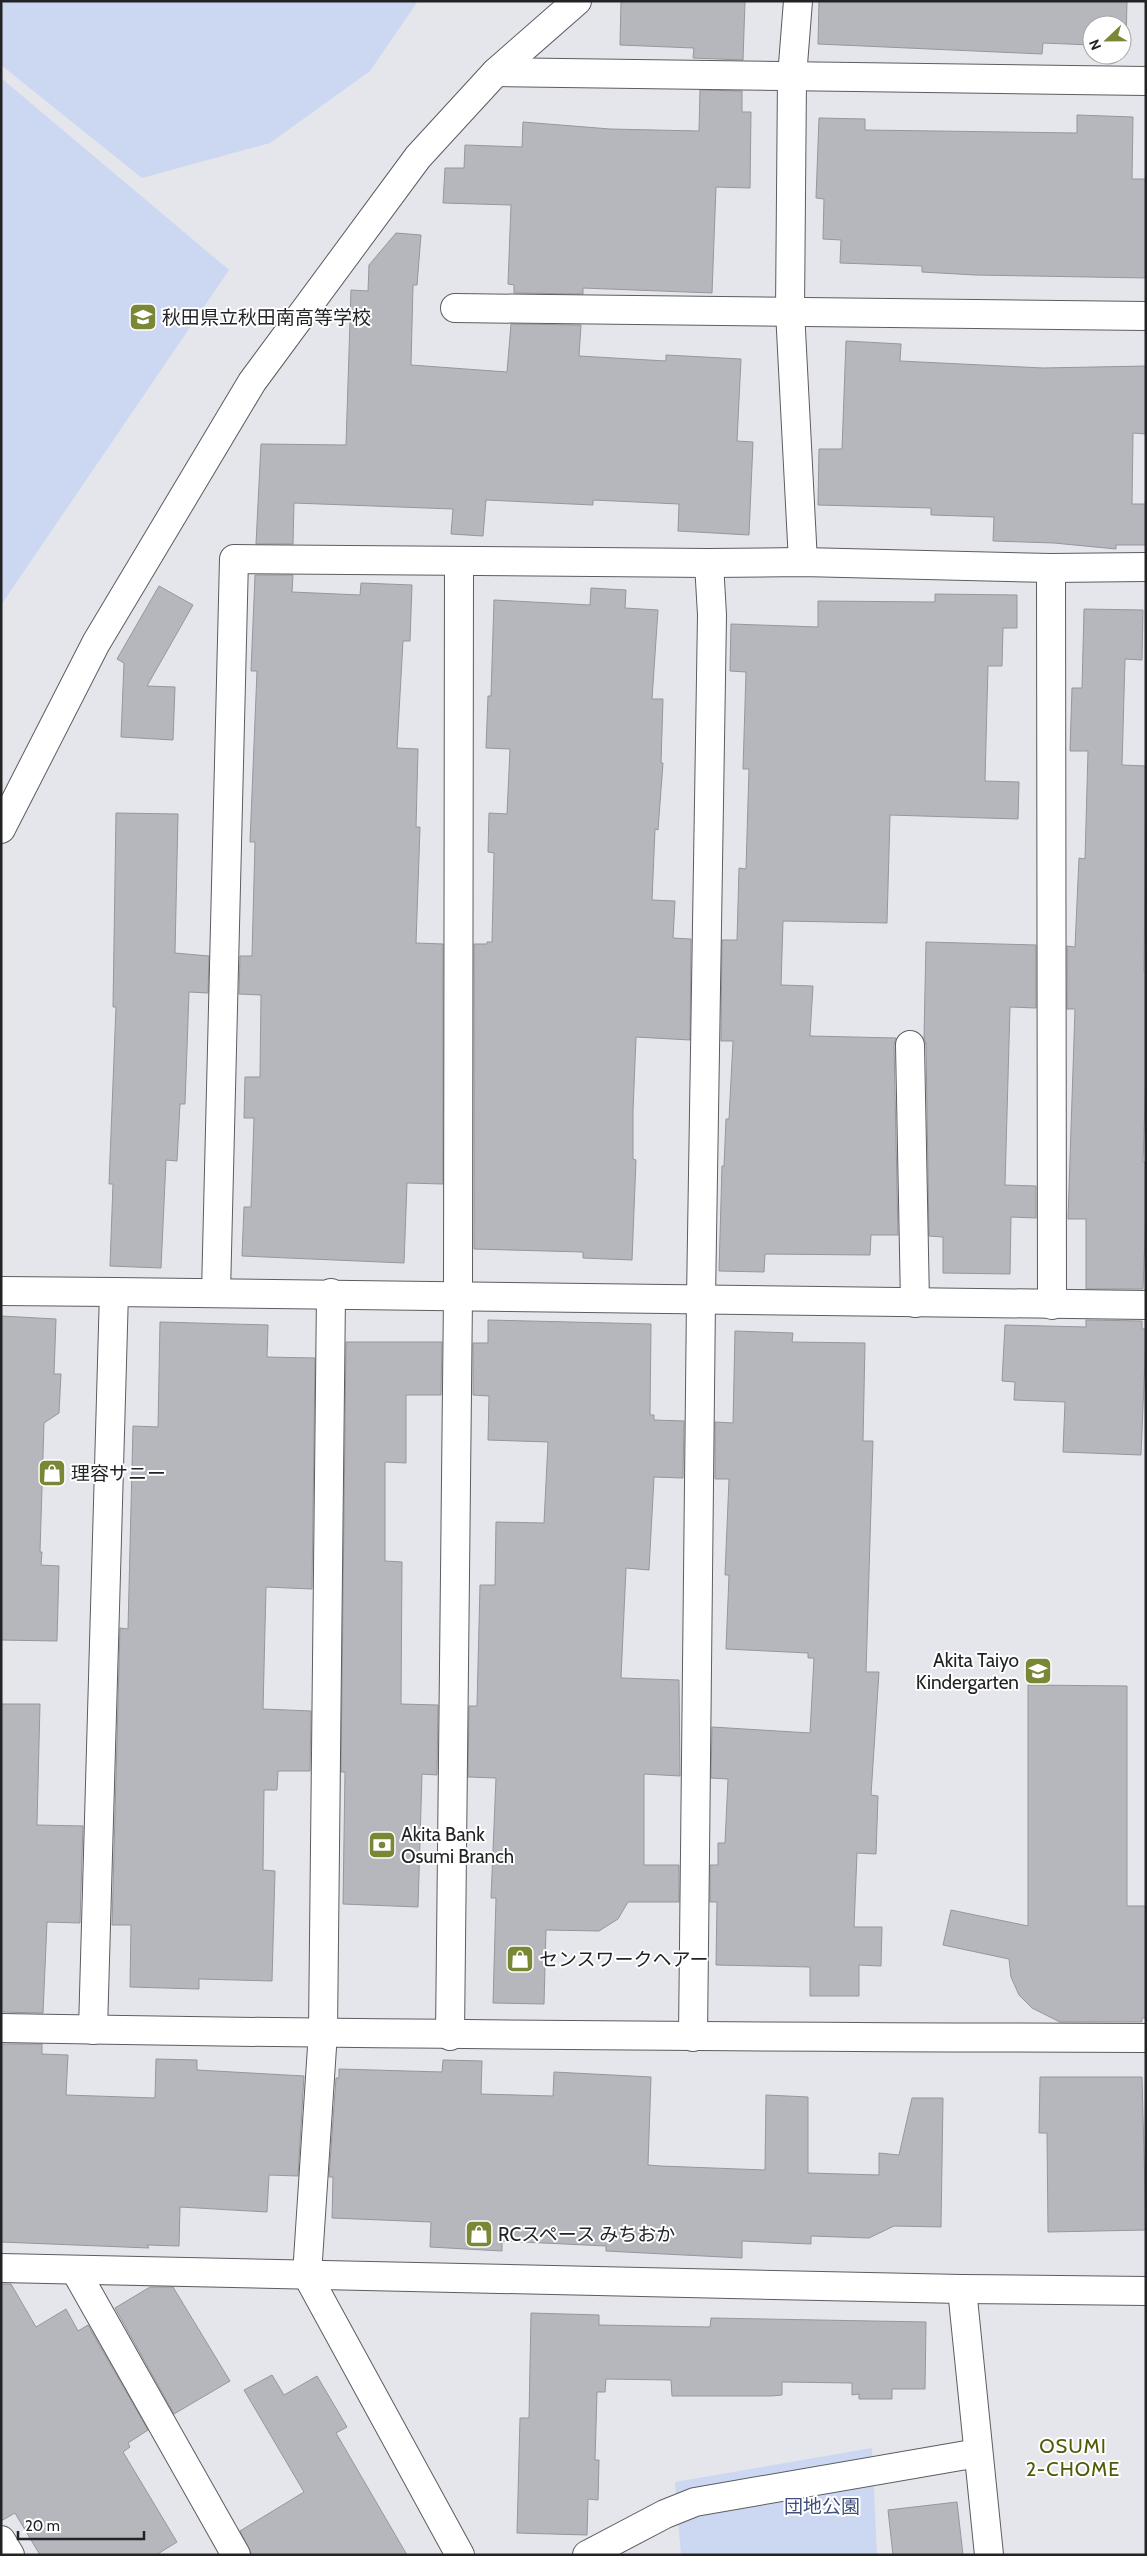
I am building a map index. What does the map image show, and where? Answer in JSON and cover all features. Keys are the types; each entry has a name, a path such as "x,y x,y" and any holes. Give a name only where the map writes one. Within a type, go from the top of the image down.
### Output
{"street":[{"path":"1,829 96,643 252,382 418,157 496,72 577,1"},
{"path":"798,1 792,77 790,311 803,562"},
{"path":"496,72 1146,81"},
{"path":"455,308 1146,316"},
{"path":"216,1293 234,559 709,564 803,562 1051,568 1146,567"},
{"path":"450,2036 458,1296 460,560"},
{"path":"693,2037 701,1299 712,615 709,564"},
{"path":"1051,568 1052,1305"},
{"path":"910,1045 915,1303"},
{"path":"1,1291 331,1293 1146,1306"},
{"path":"93,2030 114,1292"},
{"path":"331,1293 323,2032 307,2275 460,2555"},
{"path":"1,2028 323,2032 450,2036 1146,2038"},
{"path":"1,2268 962,2289 1146,2291"},
{"path":"75,2270 236,2555"},
{"path":"962,2289 989,2555"},
{"path":"588,2555 665,2514 695,2502 978,2453"},
{"path":"1,2540 10,2555"}],"green space":[{"path":"1,1 418,1 370,71 270,143 142,178 1,65"},
{"path":"1,78 229,270 1,605"},
{"name":"団地公園","path":"872,2448 877,2555 681,2555 675,2482"}],"building":[{"path":"621,1 745,1 743,60 693,58 694,48 620,45"},
{"path":"819,1 1127,1 1127,15 1082,15 1082,45 1043,43 1042,54 818,44"},
{"path":"700,90 742,91 742,112 751,112 750,188 716,187 712,293 583,288 583,294 514,293 514,285 508,284 511,205 443,203 445,168 464,168 465,145 522,147 523,122 610,129 699,131"},
{"path":"1077,115 1133,117 1132,179 1146,179 1146,278 975,275 922,272 922,266 840,263 841,240 823,239 824,199 816,198 819,118 865,119 865,130 1077,133"},
{"path":"396,233 421,235 417,285 413,285 411,365 507,372 511,324 581,325 579,356 666,361 666,355 741,359 737,441 753,442 749,535 678,531 679,504 593,500 593,505 486,500 483,536 451,534 453,509 294,503 293,544 256,544 261,444 346,445 351,290 368,291 369,265"},
{"path":"846,341 901,344 900,361 1043,368 1146,366 1146,434 1133,433 1132,504 1146,504 1146,545 1116,545 1116,549 1054,543 993,541 994,517 931,515 931,508 818,505 819,449 842,449"},
{"path":"255,575 293,575 292,592 360,595 361,583 412,585 410,641 403,641 397,748 418,749 416,827 420,827 416,943 443,944 443,1184 407,1183 404,1263 242,1256 244,1207 251,1207 254,1118 244,1118 245,1077 260,1077 261,995 239,994 240,956 252,956 255,842 250,842 257,671 251,671"},
{"path":"159,586 193,605 147,686 175,687 173,740 121,737 124,663 117,659"},
{"path":"591,588 626,590 625,608 658,610 652,699 663,699 661,763 663,763 658,830 655,829 652,900 675,901 673,938 691,939 690,1040 636,1037 633,1159 636,1160 632,1260 583,1258 583,1252 474,1249 474,944 492,942 494,853 488,852 489,813 507,814 510,749 486,748 488,696 491,696 494,600 590,605"},
{"path":"935,594 1017,595 1017,628 1003,628 1002,666 988,666 985,781 1019,782 1018,819 890,815 887,923 783,921 781,985 813,986 810,1036 896,1038 894,1045 898,1235 871,1235 870,1255 765,1254 764,1272 719,1271 722,1166 724,1166 726,1119 729,1119 733,1041 721,1041 722,940 737,940 739,868 746,869 749,769 743,769 746,672 730,671 731,624 818,627 818,601 935,602"},
{"path":"1084,609 1143,610 1142,660 1125,659 1122,765 1146,766 1144,972 1146,972 1146,1069 1143,1162 1146,1162 1146,1210 1143,1289 1086,1289 1086,1219 1068,1219 1075,1009 1067,1009 1067,946 1075,947 1079,858 1085,859 1088,751 1070,751 1072,688 1082,688"},
{"path":"116,813 178,814 175,953 209,956 208,993 189,992 185,1104 180,1104 177,1161 166,1160 161,1268 110,1266 113,1184 109,1184 116,1007 113,1007"},
{"path":"926,942 1036,945 1036,1008 1010,1007 1005,1185 1036,1186 1036,1218 1011,1217 1010,1274 943,1273 943,1237 929,1236 926,1045 924,1037"},
{"path":"1,1316 56,1319 54,1374 61,1374 59,1413 44,1423 40,1552 42,1552 41,1565 59,1566 57,1641 1,1640"},
{"path":"488,1320 651,1324 650,1415 654,1415 654,1420 684,1421 683,1478 654,1477 649,1570 626,1568 621,1678 679,1680 680,1776 644,1774 644,1865 679,1865 679,1902 628,1902 618,1919 599,1931 546,1930 544,2004 493,2003 496,1898 491,1898 496,1778 468,1777 469,1706 477,1706 480,1585 495,1585 496,1522 544,1523 548,1442 488,1440 489,1396 473,1395 473,1343 488,1343"},
{"path":"1086,1320 1142,1321 1142,1329 1146,1329 1141,1455 1063,1452 1065,1402 1014,1400 1015,1382 1002,1381 1005,1325 1086,1327"},
{"path":"160,1322 268,1325 267,1357 315,1358 312,1589 266,1587 263,1709 311,1711 310,1771 278,1771 277,1790 264,1790 263,1870 275,1871 272,1981 199,1979 199,1989 130,1987 131,1925 112,1925 120,1628 128,1629 133,1426 158,1427"},
{"path":"735,1331 793,1333 792,1342 865,1343 863,1441 873,1441 866,1672 879,1672 871,1795 878,1796 876,1854 857,1853 854,1927 882,1927 881,1966 859,1965 859,1996 810,1996 810,1967 716,1965 717,1902 710,1902 710,1865 718,1865 718,1843 725,1843 728,1779 711,1778 712,1727 810,1733 814,1658 808,1658 808,1653 726,1649 729,1575 725,1575 729,1479 715,1479 715,1422 733,1423"},
{"path":"346,1342 442,1342 441,1395 406,1395 406,1463 385,1462 385,1561 402,1562 401,1704 438,1705 437,1775 422,1774 418,1907 343,1904 345,1772 341,1772"},
{"path":"1028,1685 1127,1686 1127,1906 1146,1906 1146,2018 1142,2018 1142,2022 1060,2022 1032,2008 1019,1995 1011,1977 1009,1959 943,1945 951,1910 1028,1926"},
{"path":"1,1704 40,1704 37,1825 83,1826 80,1923 47,1922 43,2013 1,2012"},
{"path":"1,2044 42,2044 42,2054 68,2055 66,2095 155,2098 156,2059 197,2060 197,2070 304,2076 298,2176 269,2175 267,2212 180,2207 179,2246 147,2245 149,2248 1,2242"},
{"path":"443,2060 482,2061 481,2094 553,2096 554,2072 651,2077 648,2165 661,2166 765,2170 766,2095 808,2097 808,2173 879,2175 879,2153 899,2155 912,2098 943,2098 941,2227 894,2226 869,2238 811,2236 811,2244 742,2241 742,2258 606,2251 606,2246 502,2241 502,2251 430,2247 431,2222 332,2218 333,2177 329,2177 336,2078 339,2078 339,2069 442,2072"},
{"path":"1040,2077 1142,2077 1146,2230 1048,2232 1047,2133 1039,2133"},
{"path":"1,2284 11,2284 36,2327 66,2309 78,2331 88,2325 148,2430 128,2443 130,2447 123,2452 177,2542 156,2555 40,2555 15,2513 1,2521"},
{"path":"150,2287 173,2287 230,2381 174,2414 115,2308"},
{"path":"531,2313 599,2315 599,2325 710,2327 711,2318 926,2322 925,2389 892,2389 892,2399 859,2399 859,2394 852,2395 852,2383 782,2382 782,2395 672,2396 671,2380 606,2379 605,2392 597,2392 595,2460 599,2460 598,2500 588,2499 587,2535 517,2533 520,2418 529,2418"},
{"path":"272,2375 284,2395 317,2376 347,2427 336,2433 407,2555 252,2555 240,2531 304,2492 244,2390"},
{"path":"957,2502 963,2555 893,2555 888,2510"}],"place":[{"name":"秋田県立秋田南高等学校","path":"143,317"},
{"name":"理容サニー","path":"52,1473"},
{"name":"Akita Taiyo Kindergarten","path":"1038,1671"},
{"name":"Akita Bank Osumi Branch","path":"382,1845"},
{"name":"センスワークヘアー","path":"520,1959"},
{"name":"RCスペース みちおか","path":"479,2234"}],"district":[{"name":"OSUMI 2-CHOME","path":"1073,2458"}]}
